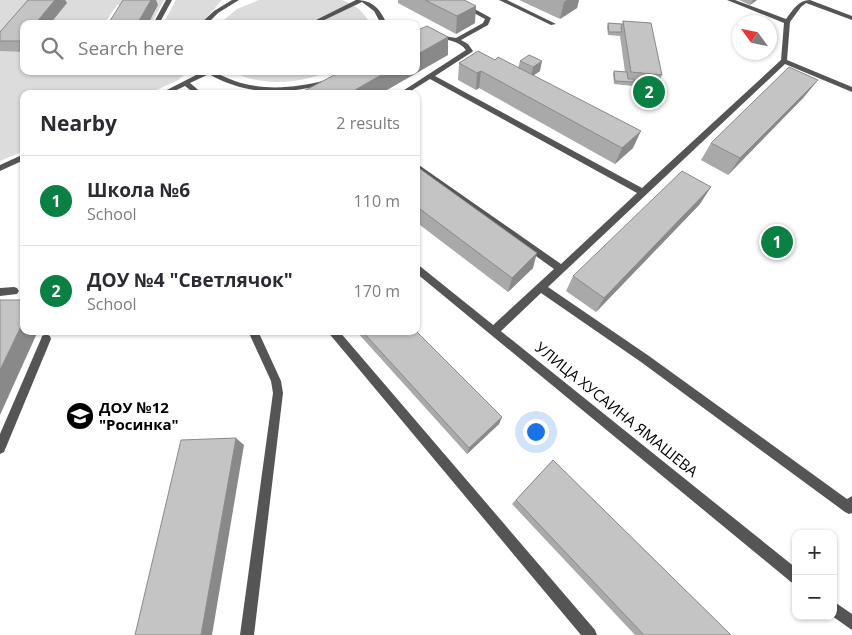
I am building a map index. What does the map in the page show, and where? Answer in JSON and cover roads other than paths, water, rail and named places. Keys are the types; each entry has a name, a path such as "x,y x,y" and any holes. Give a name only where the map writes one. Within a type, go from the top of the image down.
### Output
{"street":[{"path":"158,20 169,0"},
{"path":"207,20 216,12 236,0"},
{"path":"320,20 362,0 377,10 382,20"},
{"path":"453,0 488,18 486,24 455,41"},
{"path":"502,0 553,24"},
{"path":"730,0 787,22"},
{"path":"495,330 784,61 787,22 792,13 807,0 852,18"},
{"path":"407,90 470,51 468,47 445,38 420,37"},
{"path":"784,61 852,90"},
{"path":"170,90 202,75"},
{"path":"215,75 237,86 270,90 306,88 331,81"},
{"path":"430,76 643,192"},
{"path":"186,82 195,90"},
{"path":"0,168 20,159"},
{"path":"420,169 561,269"},
{"name":"УЛИЦА ХУСАИНА ЯМАШЕВА","path":"420,270 794,575"},
{"path":"541,288 645,358 851,506"},
{"path":"0,292 14,291"},
{"path":"247,635 278,393 276,381 255,335"},
{"path":"335,335 590,635"},
{"path":"0,448 46,339"},
{"path":"837,611 852,623"}],"place":[{"name":"ДОУ №4 \"Светлячок\"","path":"649,92"},
{"name":"Школа №6","path":"777,242"},
{"name":"ДОУ №12 \"Росинка\"","path":"80,416"}]}
